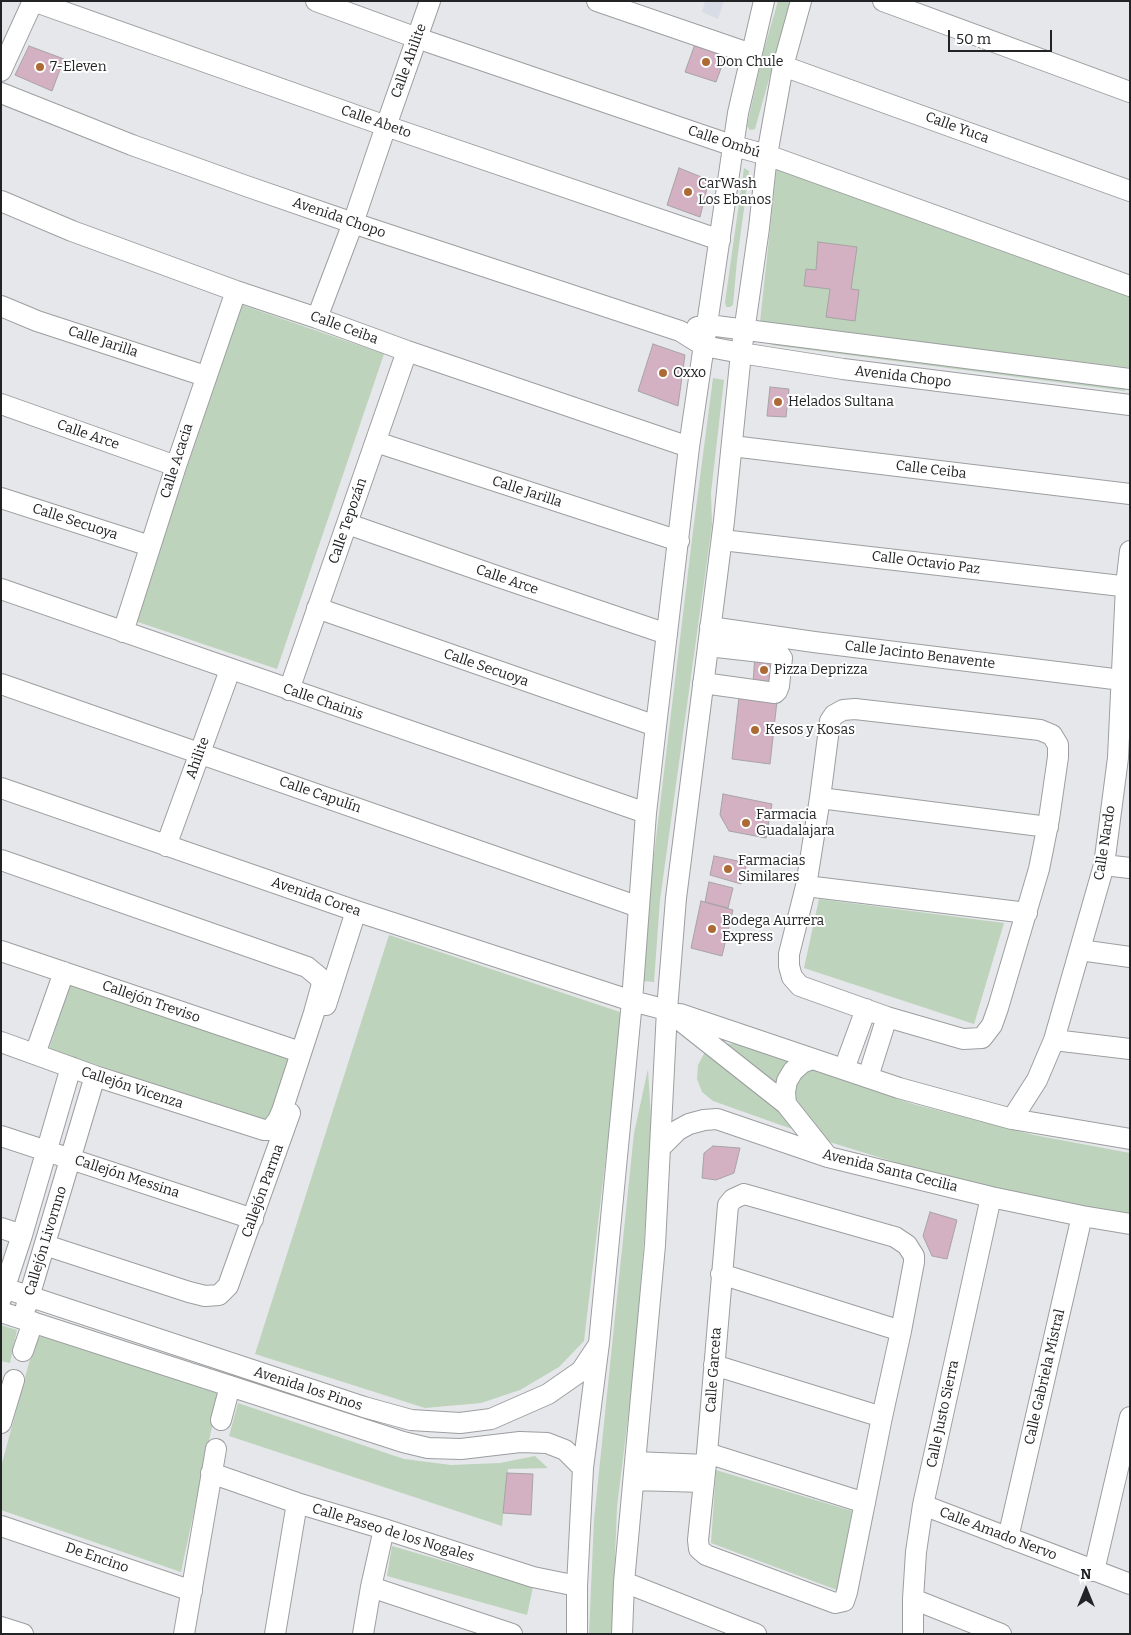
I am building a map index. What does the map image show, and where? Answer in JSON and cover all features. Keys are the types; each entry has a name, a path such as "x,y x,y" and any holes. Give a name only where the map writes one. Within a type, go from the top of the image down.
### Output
{"street":[{"path":"1,71 33,1"},
{"name":"Calle Abeto","path":"33,1 386,126 720,240"},
{"name":"Calle Ombú","path":"316,1 417,38 734,146 767,155 1130,286"},
{"name":"Calle Ahilite","path":"317,318 353,223 430,1"},
{"path":"597,1 751,54"},
{"path":"577,1634 577,1586 583,1468 600,1343 632,1001 646,813 689,447 738,114 764,1"},
{"path":"622,1634 624,1582 655,1244 667,1010 676,898 722,540 741,354 759,228 767,155 783,66 801,1"},
{"path":"883,1 1130,92"},
{"name":"Calle Yuca","path":"783,66 1130,191"},
{"name":"Avenida Chopo","path":"1,94 132,145 353,223 680,331 704,346 741,354 843,369 1130,405"},
{"name":"Calle Ceiba","path":"1,202 72,231 236,291 689,447"},
{"name":"Calle Acacia","path":"123,632 205,376 236,291"},
{"name":"Calle Jarilla","path":"1,306 38,321 205,376"},
{"name":"Avenida Chopo","path":"680,331 708,325 1130,379"},
{"name":"Calle Tepozán","path":"289,690 407,351"},
{"name":"Calle Arce","path":"1,404 176,466"},
{"name":"Calle Jarilla","path":"376,442 679,541"},
{"name":"Calle Ceiba","path":"732,446 1130,494"},
{"name":"Calle Secuoya","path":"1,498 150,546"},
{"name":"Calle Arce","path":"348,524 667,634"},
{"name":"Calle Octavio Paz","path":"722,540 1128,587"},
{"name":"Calle Nardo","path":"1012,1119 1037,1080 1054,1040 1104,865 1123,773 1130,551"},
{"name":"Calle Chainis","path":"1,589 646,813"},
{"name":"Calle Secuoya","path":"317,608 656,726"},
{"path":"703,683 775,693 778,691 782,658 779,654 709,637"},
{"name":"Calle Jacinto Benavente","path":"709,637 814,642 1126,680"},
{"name":"Ahilite","path":"166,846 230,670"},
{"name":"Calle Capulín","path":"1,684 639,907"},
{"path":"843,710 1040,730 1052,735 1058,745 1058,757 1048,827 1039,869 992,1025 982,1038 963,1039 888,1017 800,986 792,978 789,954 806,886 820,798 830,722 834,715 843,710"},
{"name":"Avenida Corea","path":"1,788 356,911 632,1001 667,1010"},
{"path":"820,798 1048,827"},
{"path":"1,860 307,967 319,977 322,988 300,1052"},
{"path":"1104,865 1130,868"},
{"path":"806,886 1027,914"},
{"name":"Callejón Parma","path":"45,1244 189,1292 205,1296 220,1295 228,1286 253,1219 313,1047 356,911"},
{"path":"1080,950 1130,957"},
{"name":"Callejón Treviso","path":"1,951 300,1052"},
{"path":"34,1054 64,972"},
{"path":"844,1069 866,1009"},
{"path":"667,1010 899,1088 1012,1119 1130,1139"},
{"path":"667,1010 786,1104 828,1157"},
{"path":"868,1077 888,1017"},
{"path":"1054,1040 1130,1049"},
{"name":"Callejón Vicenza","path":"1,1042 95,1076 264,1130 273,1128 278,1120 300,1052"},
{"path":"786,1104 785,1092 787,1081 793,1071 802,1063 812,1058"},
{"name":"Callejón Livornno","path":"3,1291 22,1235 71,1067"},
{"name":"Callejón Livornno","path":"23,1351 30,1296 95,1076"},
{"name":"Avenida Santa Cecilia","path":"661,1147 678,1130 689,1124 717,1119 828,1157 991,1197 1130,1224"},
{"name":"Callejón Messina","path":"1,1136 253,1219"},
{"name":"Calle Garceta","path":"865,1503 844,1601 835,1604 706,1556 699,1549 698,1540 706,1467 721,1274 728,1205 732,1198 744,1194 902,1240 911,1249 914,1262 901,1331"},
{"name":"Calle Justo Sierra","path":"913,1634 916,1552 923,1505 991,1197"},
{"name":"Calle Gabriela Mistral","path":"1008,1538 1082,1216"},
{"path":"1,1228 22,1235"},
{"path":"634,1471 706,1467 865,1503 901,1331 721,1274"},
{"name":"Avenida los Pinos","path":"3,1291 30,1296 364,1407 411,1420 460,1423 491,1419 548,1394 581,1371 600,1343"},
{"name":"Avenida los Pinos","path":"1,1312 403,1442 428,1448 462,1449 520,1442 547,1443 565,1450 583,1468"},
{"path":"714,1365 882,1417"},
{"path":"2,1415 14,1380"},
{"path":"221,1420 230,1386"},
{"path":"1094,1571 1130,1417"},
{"path":"460,1423 462,1449"},
{"path":"184,1634 216,1449"},
{"name":"Calle Paseo de los Nogales","path":"212,1473 297,1503 533,1577 577,1586"},
{"path":"275,1634 297,1503"},
{"name":"Calle Amado Nervo","path":"923,1505 1130,1584"},
{"name":"De Encino","path":"1,1526 192,1590"},
{"path":"363,1634 384,1529"},
{"path":"624,1582 756,1634"},
{"path":"371,1587 512,1634"},
{"path":"913,1599 1001,1634"},
{"path":"1,1627 23,1634"}],"shaded area":[{"path":"705,1 724,1 718,19 702,12"}],"green space":[{"path":"778,1 791,1 755,129 750,130 747,126 763,53"},
{"path":"777,164 1130,295 1130,368 760,322"},
{"path":"744,168 749,171 733,305 726,307 725,302"},
{"path":"242,305 384,354 277,669 135,621"},
{"path":"772,338 1126,382 1125,391 771,345"},
{"path":"713,378 724,380 711,493 712,525 660,900 654,982 642,981 650,888"},
{"path":"819,899 1004,923 974,1024 804,968"},
{"path":"389,935 623,1013 584,1341 559,1367 520,1390 481,1403 425,1408 255,1354"},
{"path":"71,982 290,1056 269,1122 49,1049"},
{"path":"719,1043 738,1044 913,1104 1034,1135 1130,1153 1130,1216 1013,1193 914,1168 823,1140 713,1101 702,1092 697,1079 698,1065 706,1050"},
{"path":"648,1069 652,1137 634,1369 617,1507 612,1634 589,1634 594,1520 634,1133"},
{"path":"1,1325 17,1330 10,1363 1,1361"},
{"path":"37,1333 219,1394 181,1572 1,1510 1,1467"},
{"path":"238,1403 404,1459 451,1465 500,1463 535,1456 548,1468 508,1469 502,1526 229,1436"},
{"path":"716,1470 852,1511 837,1590 711,1543"},
{"path":"392,1546 533,1587 527,1615 387,1576"}],"building":[{"name":"Don Chule","path":"695,44 727,52 716,82 685,72"},
{"name":"7-Eleven","path":"29,46 64,59 52,91 15,75"},
{"name":"CarWash Los Ebanos","path":"679,168 709,180 700,217 667,205"},
{"path":"818,242 857,247 851,289 859,290 855,321 826,317 830,289 804,286 806,269 816,270"},
{"name":"Oxxo","path":"653,344 685,355 678,406 638,391"},
{"name":"Helados Sultana","path":"770,387 789,389 786,417 767,416"},
{"name":"Pizza Deprizza","path":"755,654 775,656 772,686 753,684"},
{"name":"Kesos y Kosas","path":"739,697 777,701 770,764 732,759"},
{"name":"Farmacia Guadalajara","path":"723,794 772,804 766,838 729,831 720,815"},
{"name":"Farmacias Similares","path":"714,856 747,863 741,884 710,875"},
{"path":"709,882 733,888 728,908 705,902"},
{"name":"Bodega Aurrera Express","path":"701,901 733,910 722,956 691,948"},
{"path":"713,1146 740,1148 734,1173 716,1180 702,1178 704,1153"},
{"path":"930,1212 957,1220 947,1259 932,1256 923,1236"},
{"path":"507,1473 533,1474 531,1515 503,1513"}],"place":[{"name":"Don Chule","path":"706,62"},
{"name":"7-Eleven","path":"40,67"},
{"name":"CarWash Los Ebanos","path":"688,192"},
{"name":"Oxxo","path":"663,373"},
{"name":"Helados Sultana","path":"778,402"},
{"name":"Pizza Deprizza","path":"764,670"},
{"name":"Kesos y Kosas","path":"755,730"},
{"name":"Farmacia Guadalajara","path":"746,823"},
{"name":"Farmacias Similares","path":"728,869"},
{"name":"Bodega Aurrera Express","path":"712,929"}]}
